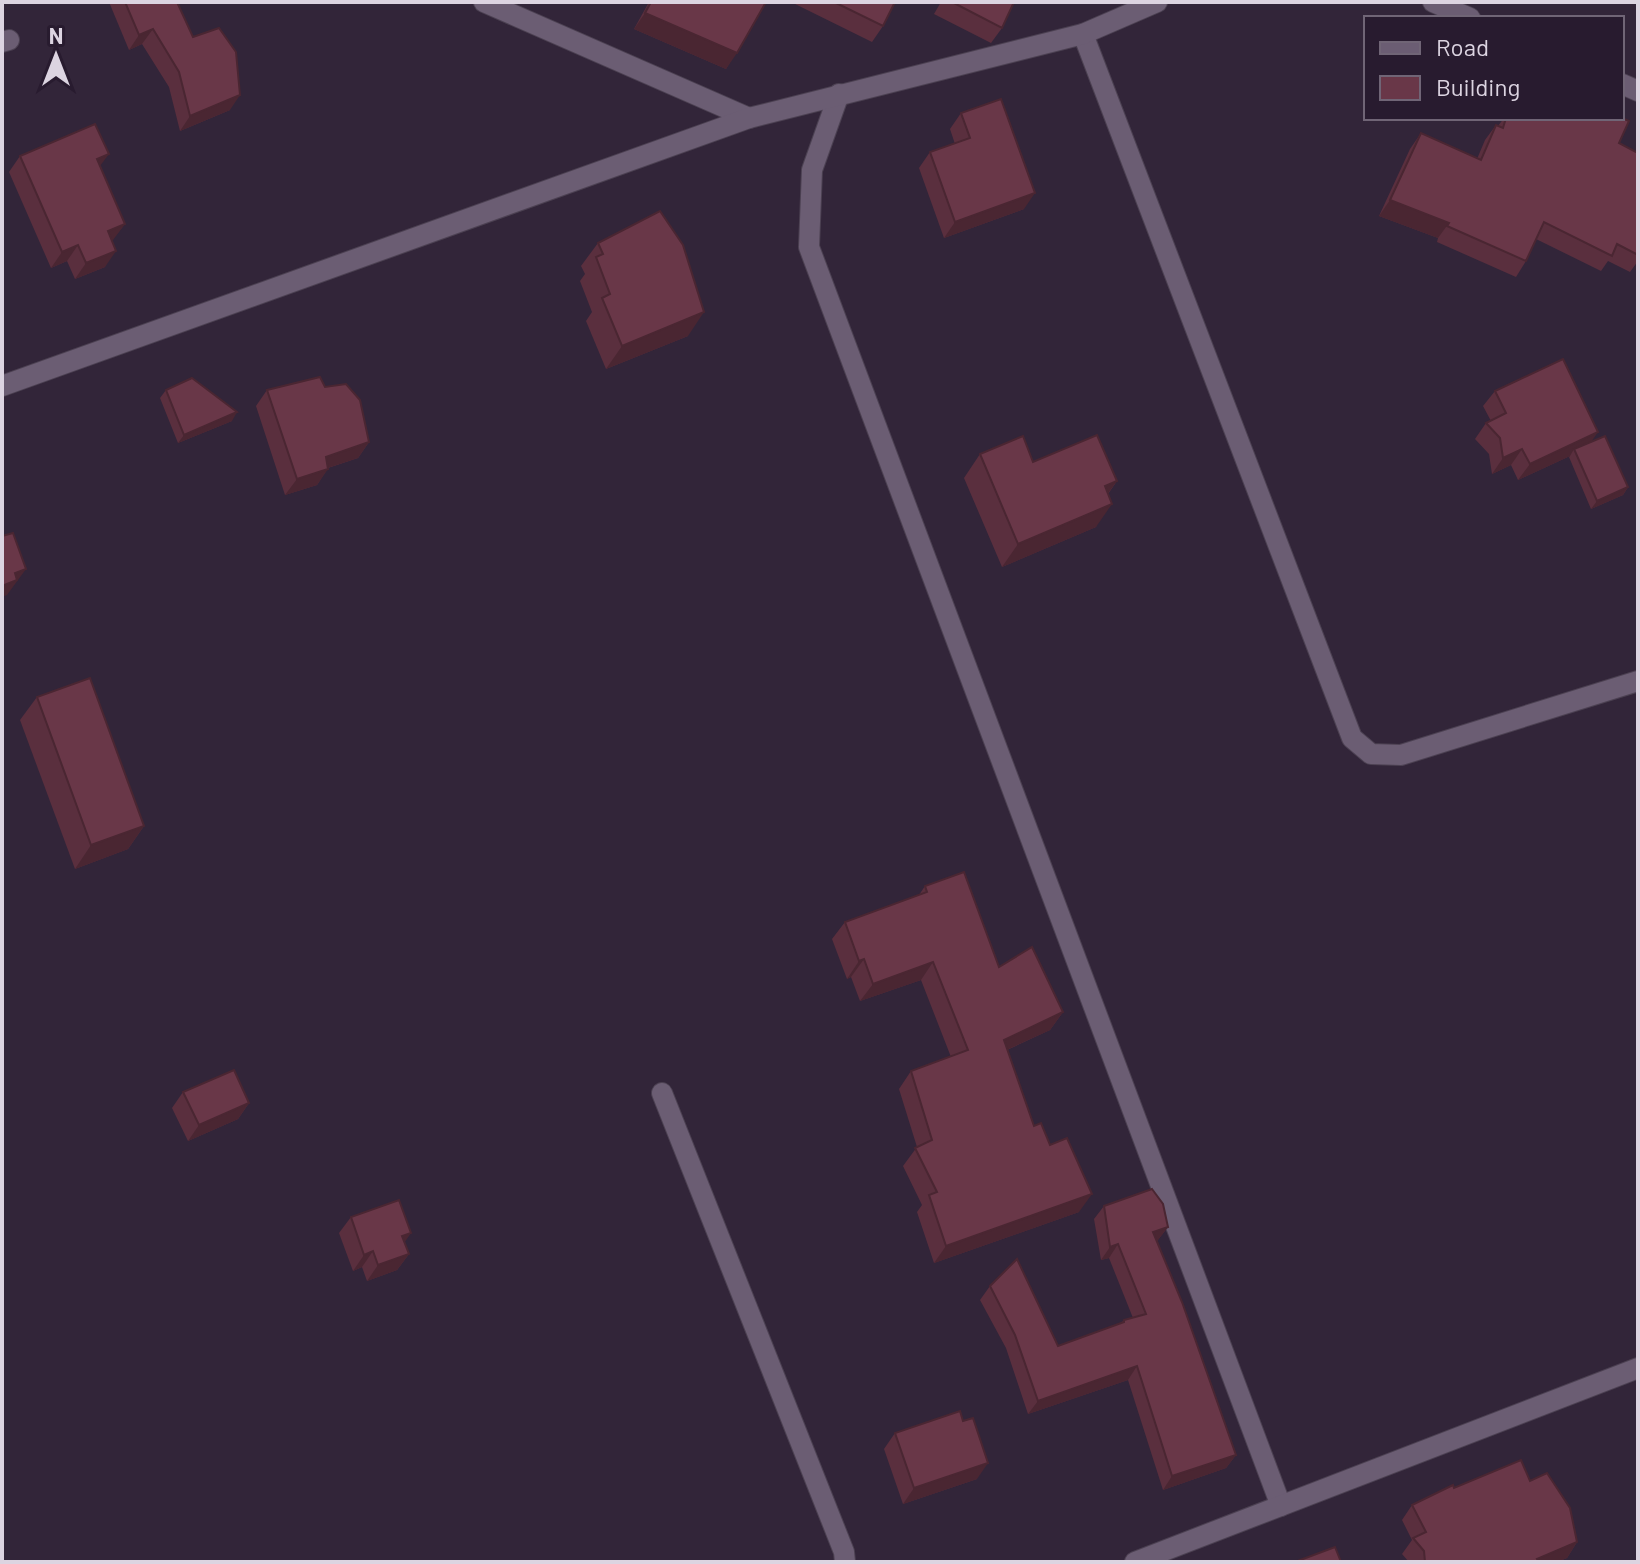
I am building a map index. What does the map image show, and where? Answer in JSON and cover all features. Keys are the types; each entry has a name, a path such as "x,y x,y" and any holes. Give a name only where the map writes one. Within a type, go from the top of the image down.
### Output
{"street":[{"path":"484,2 749,118"},
{"path":"2,386 749,118 1083,34 1157,2"},
{"path":"1433,2 1465,16"},
{"path":"1083,34 1352,738 1371,754 1401,755 1638,681"},
{"path":"839,94 812,170 809,247 1281,1506"},
{"path":"662,1093 844,1552 845,1562"},
{"path":"1135,1562 1638,1368"}],"building":[{"path":"125,2 177,2 193,37 219,28 236,52 240,95 190,116 179,72 153,29 139,35"},
{"path":"651,2 766,2 737,53 645,13"},
{"path":"834,2 895,2 883,26"},
{"path":"952,2 1014,2 1002,28"},
{"path":"1001,99 1035,193 955,222 930,152 970,138 961,113"},
{"path":"1505,120 1629,121 1619,143 1638,153 1638,255 1617,244 1612,256 1544,222 1526,261 1447,226 1449,223 1390,200 1421,133 1481,160 1496,125 1503,128"},
{"path":"95,124 109,154 97,159 125,224 108,231 116,251 86,263 78,245 62,252 20,156"},
{"path":"660,211 683,245 704,312 622,346 602,298 610,294 596,257 603,254 598,243"},
{"path":"1563,359 1598,432 1530,464 1522,449 1503,458 1500,438 1486,423 1506,413 1495,391"},
{"path":"320,377 325,387 346,384 360,400 369,442 326,457 328,469 297,479 267,390"},
{"path":"192,378 237,412 184,435 166,390"},
{"path":"1097,435 1117,481 1105,486 1112,504 1018,544 980,454 1023,436 1033,462"},
{"path":"1605,436 1628,487 1597,501 1574,449"},
{"path":"13,533 26,569 15,573 17,580 2,586 2,536"},
{"path":"90,678 144,826 91,845 37,697"},
{"path":"964,872 999,967 1032,947 1063,1012 1004,1040 1034,1126 1041,1123 1050,1145 1067,1138 1092,1194 946,1246 929,1195 937,1192 915,1148 932,1140 911,1071 968,1050 933,962 873,984 864,959 859,961 845,922 927,892 925,886"},
{"path":"234,1070 249,1103 199,1125 183,1092"},
{"path":"1152,1189 1163,1204 1168,1227 1153,1232 1182,1302 1236,1455 1172,1476 1137,1366 1038,1401 1015,1335 990,1286 1017,1259 1058,1346 1146,1314 1118,1244 1110,1247 1104,1206"},
{"path":"399,1200 411,1233 402,1236 409,1254 378,1265 373,1251 364,1255 351,1217"},
{"path":"960,1411 963,1421 973,1418 988,1463 914,1488 895,1433"},
{"path":"1521,1460 1530,1481 1547,1473 1570,1508 1577,1542 1537,1559 1539,1562 1425,1562 1424,1551 1413,1538 1426,1532 1412,1505 1453,1485 1454,1488"},
{"path":"1335,1547 1341,1562 1295,1562"}]}
